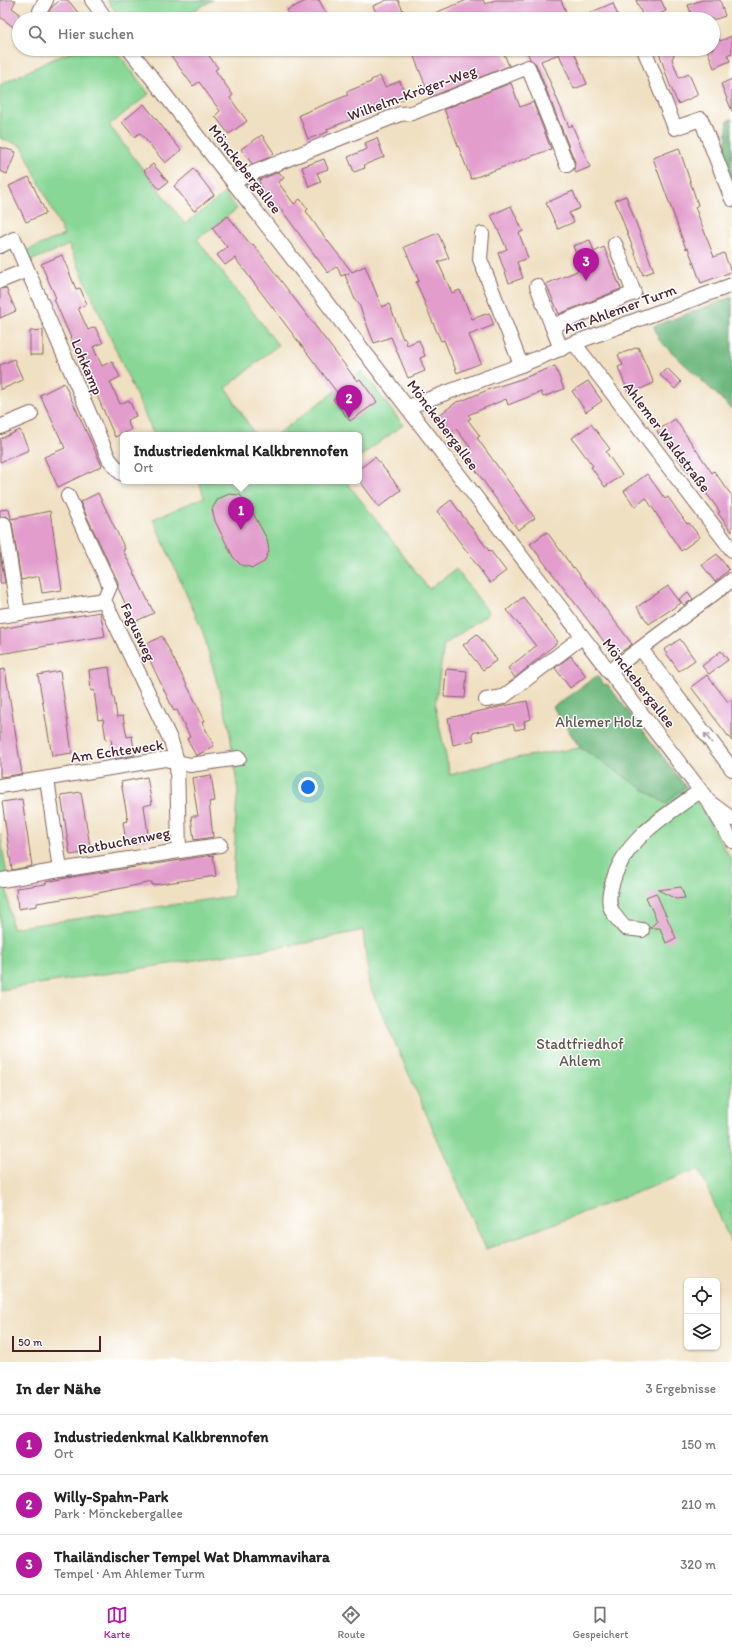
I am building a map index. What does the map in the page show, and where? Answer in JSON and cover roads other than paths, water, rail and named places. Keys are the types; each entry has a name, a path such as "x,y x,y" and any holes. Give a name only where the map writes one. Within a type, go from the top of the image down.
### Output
{"street":[{"path":"40,12 46,0"},
{"path":"92,0 101,12"},
{"name":"Mönckebergallee","path":"135,56 234,181 408,407 700,791 709,802 731,816"},
{"path":"647,56 675,128 701,119 732,199"},
{"name":"Wilhelm-Kröger-Weg","path":"234,181 400,114 412,113 528,67 567,165"},
{"path":"482,234 480,259 521,365"},
{"name":"Lohkamp","path":"0,246 14,239 109,458 120,471"},
{"path":"552,326 634,293 615,244"},
{"path":"0,281 27,270"},
{"name":"Am Ahlemer Turm","path":"408,407 521,365 574,343 732,285"},
{"path":"537,286 561,349"},
{"name":"Ahlemer Waldstraße","path":"574,343 732,550"},
{"path":"0,427 31,414"},
{"name":"Fagusweg","path":"68,496 110,586 104,600 171,741 177,761"},
{"path":"4,524 18,613"},
{"path":"609,672 732,580"},
{"path":"0,616 104,600"},
{"path":"486,700 504,697 582,637"},
{"name":"Mönckebergallee","path":"641,649 732,769"},
{"name":"Am Echteweck","path":"0,786 165,759 190,765 239,758"},
{"name":"Rotbuchenweg","path":"2,880 179,851 177,761"},
{"name":"Rotbuchenweg","path":"47,779 60,870"},
{"path":"642,930 625,928 612,911 608,895 617,868 636,842 650,827 700,791"},
{"path":"709,802 732,841"},
{"path":"179,851 220,846"}],"place":[{"name":"Thailändischer Tempel Wat Dhammavihara","path":"586,281"},
{"name":"Willy-Spahn-Park","path":"349,418"},
{"name":"Industriedenkmal Kalkbrennofen","path":"241,530"}],"park label":[{"name":"Ahlemer Holz","path":"599,722"},
{"name":"Stadtfriedhof Ahlem","path":"580,1052"}]}
